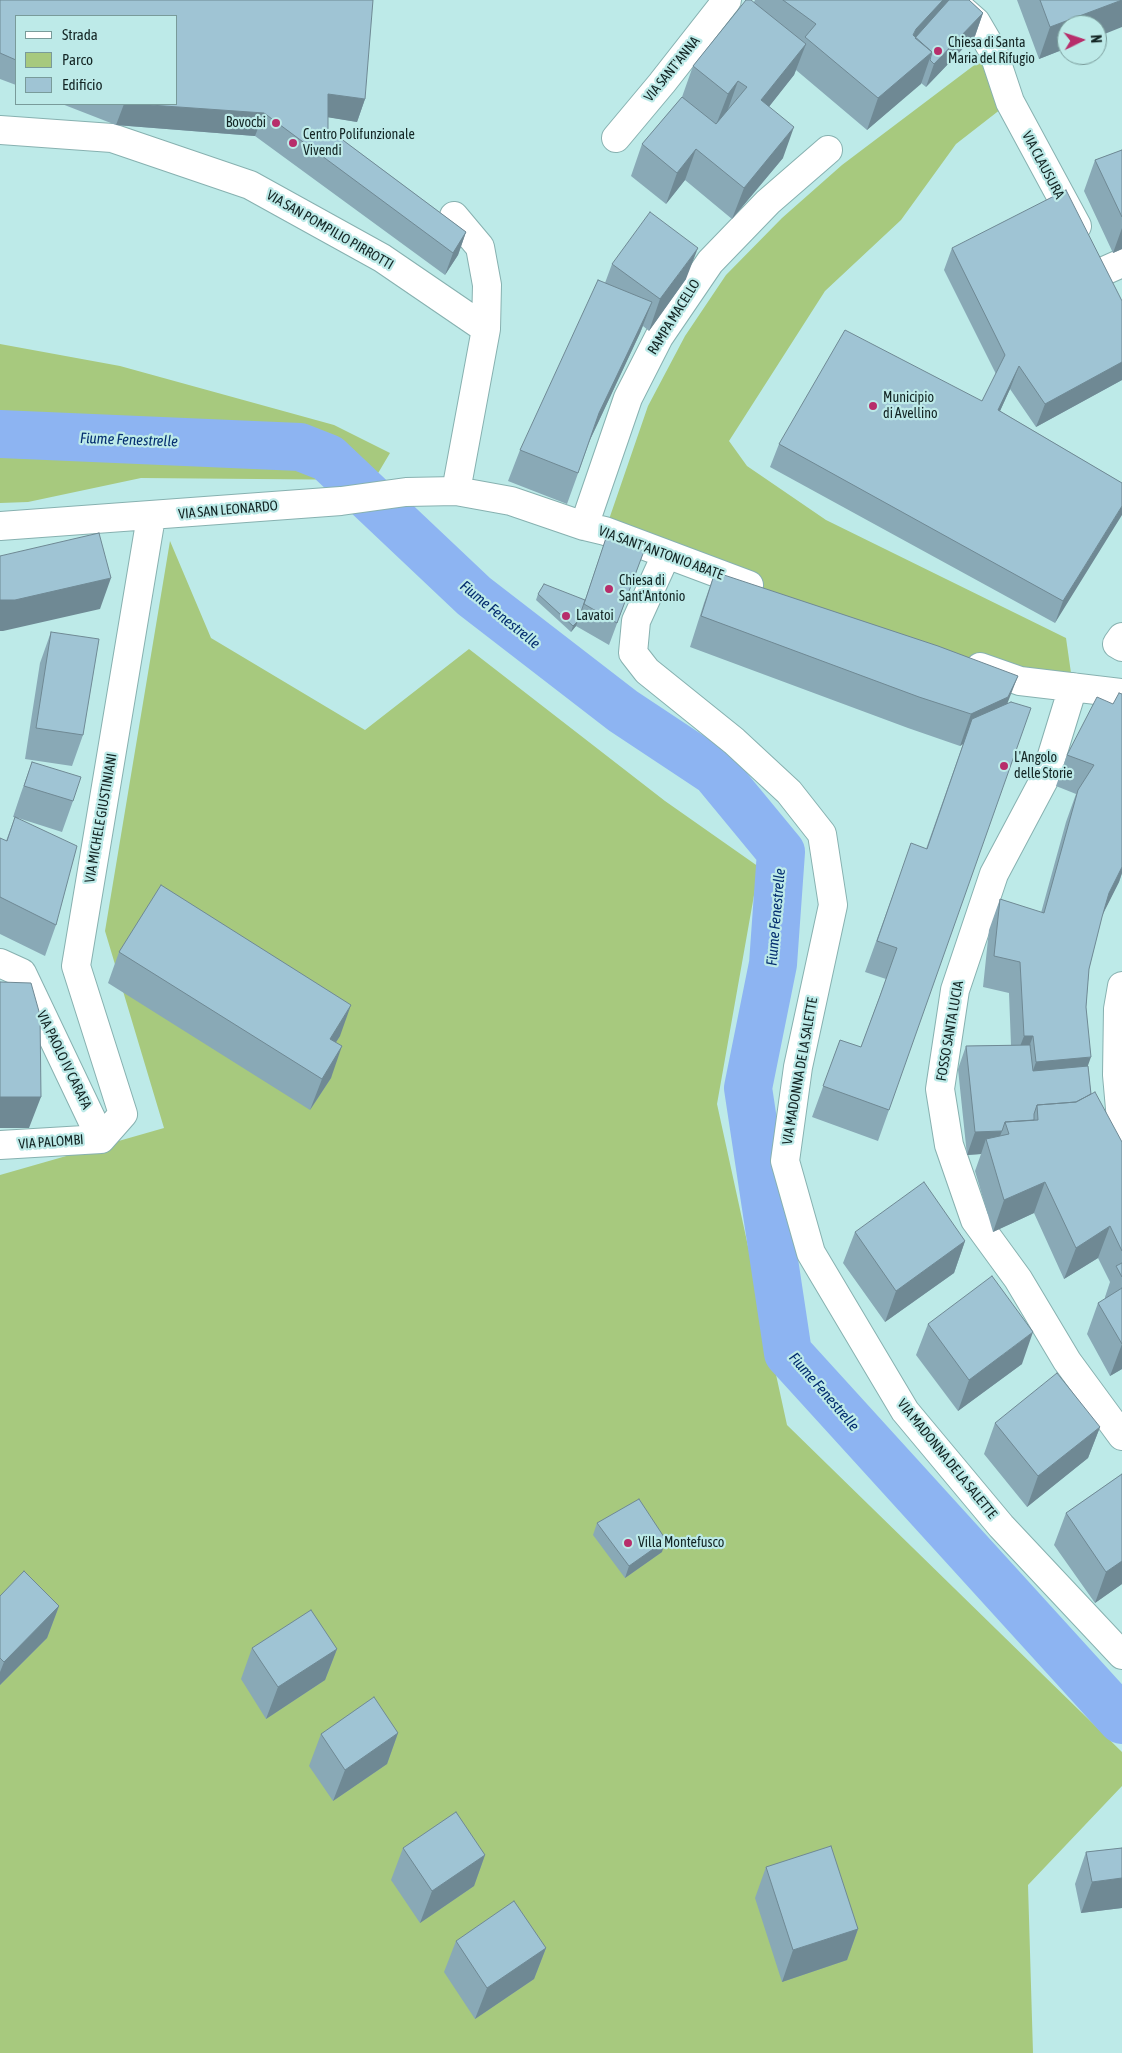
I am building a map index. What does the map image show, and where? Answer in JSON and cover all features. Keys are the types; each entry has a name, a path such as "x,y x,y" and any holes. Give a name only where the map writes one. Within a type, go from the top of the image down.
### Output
{"street":[{"name":"VIA SANT'ANNA","path":"616,138 727,0"},
{"name":"VIA CLAUSURA","path":"951,0 980,11 1010,102 1058,193 1113,267 1118,295"},
{"name":"VIA SAN POMPILIO PIRROTTI","path":"0,130 112,138 250,184 382,258 486,329"},
{"name":"RAMPA MACELLO","path":"584,526 628,398 659,338 710,262 768,202 828,150"},
{"path":"454,216 480,247 487,285 486,329 456,491"},
{"name":"VIA SANT'ANTONIO ABATE","path":"456,491 511,501 584,526 605,531 768,592"},
{"name":"VIA SAN LEONARDO","path":"0,526 151,517 341,501 406,492 456,491"},
{"name":"VIA MICHELE GIUSTINIANI","path":"101,1139 123,1114 76,966 151,517"},
{"name":"VIA MADONNA DE LA SALETTE","path":"666,555 636,621 633,653 647,672 734,741 789,792 822,834 833,905 798,1067 785,1161 811,1253 905,1411 1001,1526 1122,1655"},
{"path":"1122,637 1117,644 1122,647"},
{"path":"955,658 1020,681 1073,687 1119,686"},
{"name":"FOSSO SANTA LUCIA","path":"1073,687 1045,778 994,874 954,990 940,1089 949,1145 975,1220 1018,1279 1067,1361 1122,1436"},
{"name":"VIA PAOLO IV CARAFA","path":"0,963 22,973 101,1139"},
{"path":"1122,986 1118,1009 1117,1075 1122,1131"},
{"name":"VIA PALOMBI","path":"0,1145 101,1139"}],"green space":[{"path":"993,51 1010,102 956,144 901,220 825,291 729,441 747,466 826,520 1066,638 1073,687 1020,681 605,531 648,406 685,336 726,275 782,218 842,165"},
{"path":"0,344 120,366 334,425 390,453 374,480 141,478 28,502 0,503"},
{"path":"170,541 211,638 365,730 469,649 665,801 759,867 717,1104 787,1425 1122,1752 1122,1786 1028,1885 1033,2053 0,2053 0,1175 164,1128 105,931"}],"building":[{"name":"Centro Polifunzionale Vivendi","path":"0,0 373,0 365,99 328,94 328,129 466,232 453,253 264,113 150,105 178,105 178,15 15,15 15,60 0,53"},
{"path":"746,0 751,0 806,44 761,100 794,127 744,188 696,149 677,173 642,144 682,97 716,124 747,87 738,81 728,94 693,66"},
{"path":"783,0 943,0 916,29 913,35 932,52 878,98 805,37 816,24"},
{"path":"949,0 969,0 983,13 934,64 930,60 932,52 915,38"},
{"path":"1040,0 1122,0 1082,15 1057,15 1057,24 1050,27"},
{"path":"1122,150 1122,217 1095,160"},
{"name":"Municipio di Avellino","path":"1066,190 1122,301 1122,362 1045,404 1019,366 998,410 1122,483 1122,506 1063,601 779,444 845,330 982,401 1005,355 952,248"},
{"path":"650,212 698,248 660,299 612,264"},
{"path":"598,280 652,302 599,413 578,473 520,450"},
{"path":"99,533 111,578 15,600 0,600 0,556"},
{"name":"Chiesa di Sant'Antonio","path":"606,538 644,551 617,623 584,604"},
{"path":"715,572 938,646 1018,676 1008,697 971,714 919,697 701,616"},
{"name":"Lavatoi","path":"544,584 585,600 578,621 573,626 538,594"},
{"path":"51,632 99,639 83,735 36,728"},
{"path":"1119,693 1122,694 1122,867 1109,893 1089,969 1086,1007 1091,1057 1036,1062 1033,1036 1024,1036 1020,962 994,956 1000,899 1044,913 1078,790 1094,765 1067,755 1097,697 1113,704"},
{"path":"1011,702 1031,708 889,1110 823,1086 840,1040 861,1047 880,996 897,948 877,941 911,843 927,849 972,719"},
{"path":"32,762 81,777 73,801 24,786"},
{"path":"15,817 77,846 56,925 0,897 0,838 7,841"},
{"path":"161,885 351,1005 330,1039 342,1046 322,1079 119,952"},
{"path":"0,982 31,983 40,1015 41,1097 0,1097"},
{"path":"1030,1045 1033,1071 1088,1066 1091,1094 1076,1102 1037,1105 1034,1120 1005,1122 1002,1131 975,1132 966,1046"},
{"path":"1095,1092 1122,1142 1122,1251 1110,1226 1076,1248 1045,1182 1004,1200 986,1139 1009,1134 1005,1122 1038,1120 1037,1105 1076,1102"},
{"path":"924,1182 965,1241 896,1291 855,1232"},
{"path":"1122,1263 1122,1277 1116,1266"},
{"path":"992,1276 1033,1332 969,1380 928,1324"},
{"path":"1122,1288 1122,1344 1098,1303"},
{"path":"1057,1373 1100,1427 1038,1476 995,1423"},
{"path":"1122,1474 1122,1561 1106,1572 1066,1513"},
{"name":"Villa Montefusco","path":"639,1499 666,1540 629,1566 597,1523"},
{"path":"24,1571 59,1606 4,1662 0,1658 0,1596"},
{"path":"311,1610 337,1649 278,1687 252,1648"},
{"path":"374,1697 398,1733 345,1770 321,1734"},
{"path":"456,1812 485,1855 432,1891 403,1848"},
{"path":"831,1846 858,1929 793,1950 766,1867"},
{"path":"1122,1848 1122,1878 1092,1882 1086,1852"},
{"path":"514,1901 546,1948 487,1988 456,1941"}],"waterway":[{"name":"Fiume Fenestrelle","path":"0,434 300,447 328,458 474,596 623,711 715,772 781,852 773,964 748,1088 788,1353 1122,1720"}],"place":[{"name":"Chiesa di Santa Maria del Rifugio","path":"938,51"},
{"name":"Bovocbi","path":"276,123"},
{"name":"Centro Polifunzionale Vivendi","path":"293,143"},
{"name":"Municipio di Avellino","path":"873,406"},
{"name":"Chiesa di Sant'Antonio","path":"609,589"},
{"name":"Lavatoi","path":"566,616"},
{"name":"L'Angolo delle Storie","path":"1004,766"},
{"name":"Villa Montefusco","path":"628,1543"}]}
